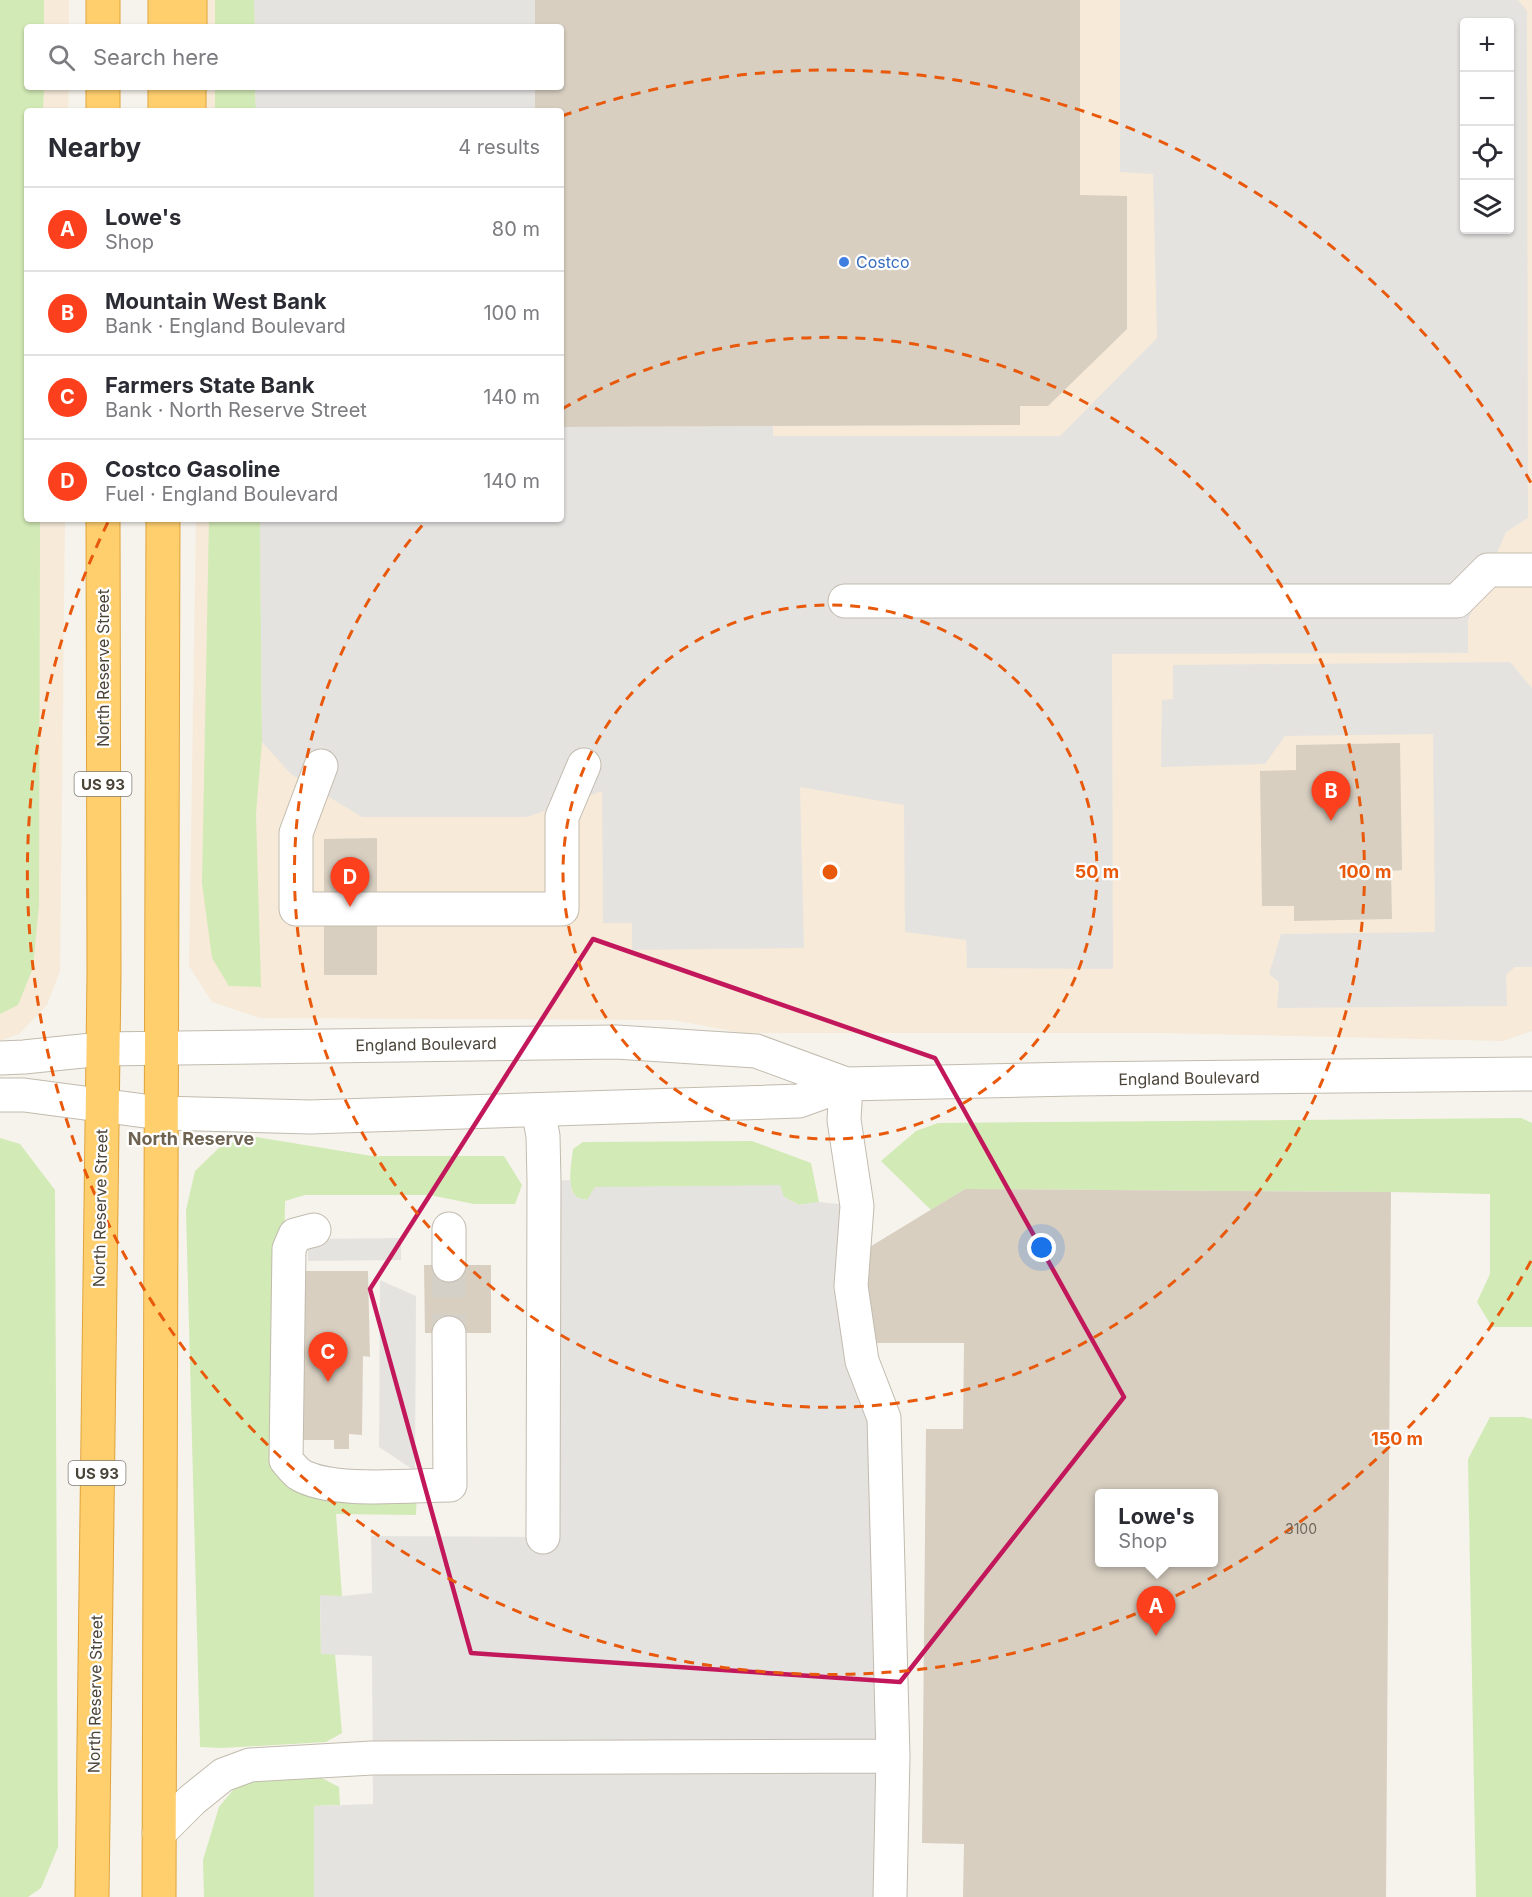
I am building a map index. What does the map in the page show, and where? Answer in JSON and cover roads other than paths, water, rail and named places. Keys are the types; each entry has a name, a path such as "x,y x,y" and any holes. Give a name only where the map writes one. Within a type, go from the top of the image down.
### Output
{"highway":[{"path":"103,0 103,24"},
{"path":"165,0 165,24"},
{"path":"190,0 190,24"},
{"path":"103,90 103,108"},
{"path":"165,90 165,108"},
{"path":"189,90 189,108"},
{"name":"North Reserve Street","path":"92,1897 104,974 103,522"},
{"path":"159,1897 163,522"},
{"path":"163,578 181,558 183,522"}],"street":[{"path":"845,601 1457,601 1488,570 1532,570"},
{"path":"321,766 296,833 296,909 561,909 561,817 584,765"},
{"name":"England Boulevard","path":"0,1058 24,1058 102,1048 616,1042 756,1051 846,1084"},
{"name":"England Boulevard","path":"0,1095 24,1095 160,1113 310,1117 799,1101 846,1084 1532,1074"},
{"path":"846,1084 844,1120 857,1206 851,1286 862,1361 884,1418 893,1756 890,1897"},
{"path":"538,1110 543,1136 544,1182 543,1537"},
{"path":"449,1229 449,1265"},
{"path":"314,1230 295,1235 289,1249 286,1460 299,1473 323,1484 450,1485 449,1333"},
{"path":"159,1833 192,1800 223,1775 250,1765 372,1758 893,1756"}],"tunnel":[{"path":"449,1265 449,1333"}],"place":[{"name":"Costco","path":"844,262"},
{"name":"Mountain West Bank","path":"1331,821"},
{"name":"Costco Gasoline","path":"350,907"},
{"name":"Farmers State Bank","path":"328,1382"},
{"name":"Lowe's","path":"1156,1636"}],"district":[{"name":"North Reserve","path":"191,1138"}]}
